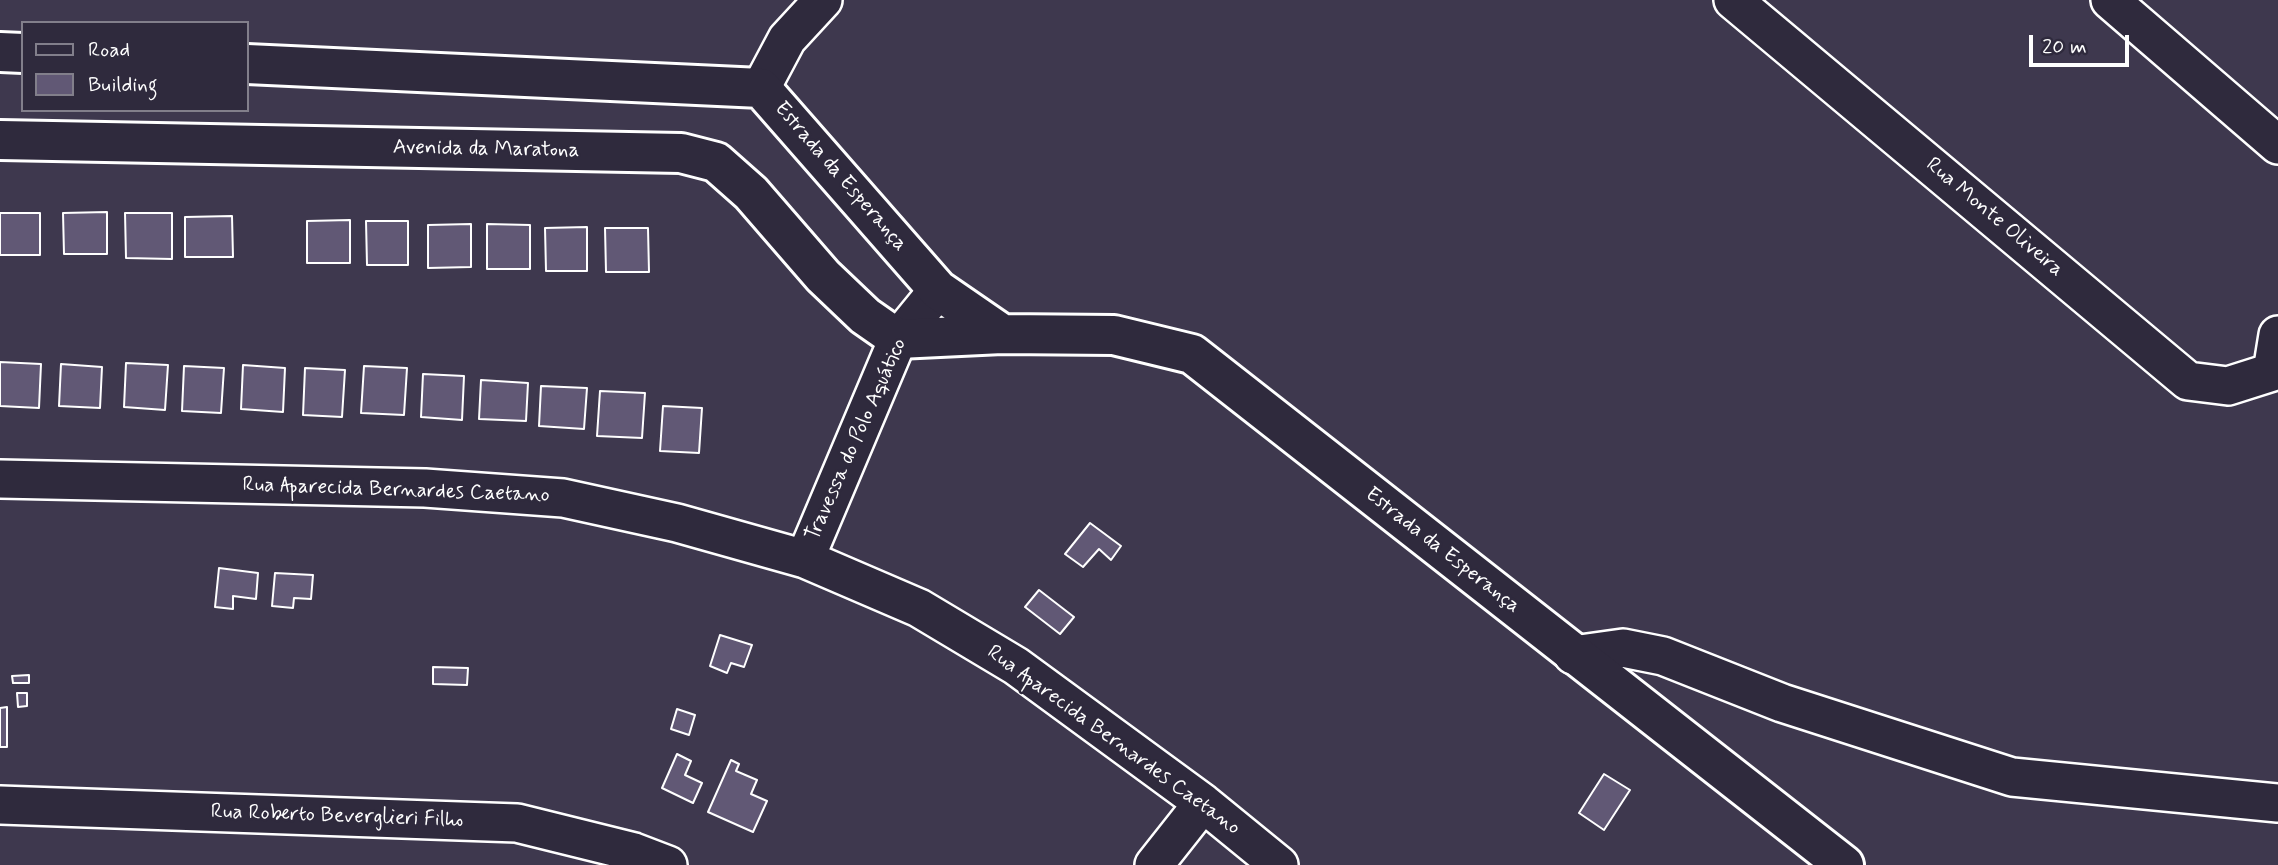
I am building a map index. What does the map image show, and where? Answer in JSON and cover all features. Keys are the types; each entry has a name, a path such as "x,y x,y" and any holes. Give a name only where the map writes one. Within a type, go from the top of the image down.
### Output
{"street":[{"name":"Estrada da Esperança","path":"824,0 787,39 761,88 938,289 1002,334"},
{"name":"Rua Monte Oliveira","path":"1733,0 2188,381 2228,386 2272,372 2278,335"},
{"path":"2109,0 2278,145"},
{"path":"0,52 21,53"},
{"path":"248,64 761,88"},
{"name":"Avenida da Maratona","path":"0,140 681,153 716,162 751,193 823,276 865,316 898,339"},
{"name":"Travessa do Polo Aquático","path":"805,559 898,339 938,289"},
{"name":"Estrada da Esperança","path":"898,339 1002,334 1114,335 1192,354 1844,865"},
{"name":"Rua Aparecida Bernardes Caetano","path":"0,479 425,488 562,498 677,523 805,559 919,608 1016,666 1203,803 1279,865"},
{"path":"1573,655 1623,648 1663,656 1782,703 2012,776 2278,803"},
{"path":"1154,865 1203,803"},
{"name":"Rua Roberto Beverglieri Filho","path":"0,805 517,823 634,852 668,865"}],"building":[{"path":"107,212 107,254 64,254 63,213"},
{"path":"0,213 40,213 40,255 0,255"},
{"path":"125,213 172,213 172,259 126,258"},
{"path":"232,216 233,257 185,257 185,217"},
{"path":"350,220 350,263 307,263 307,221"},
{"path":"366,221 408,221 408,265 367,265"},
{"path":"471,224 471,267 428,268 428,225"},
{"path":"487,224 530,225 530,269 487,269"},
{"path":"587,227 587,271 546,271 545,228"},
{"path":"605,228 648,228 649,272 606,272"},
{"path":"0,362 41,364 39,408 0,406"},
{"path":"126,363 168,365 165,410 124,407"},
{"path":"61,364 102,367 100,408 59,406"},
{"path":"243,365 285,368 283,412 241,409"},
{"path":"184,366 224,368 221,413 182,411"},
{"path":"364,366 407,368 404,415 361,413"},
{"path":"305,368 345,370 342,417 303,415"},
{"path":"423,374 464,376 462,420 421,417"},
{"path":"481,380 528,383 526,421 479,419"},
{"path":"541,386 587,388 584,429 539,426"},
{"path":"600,391 645,393 642,438 597,436"},
{"path":"663,406 702,408 699,453 660,451"},
{"path":"1090,523 1121,546 1111,560 1099,549 1083,567 1065,554"},
{"path":"219,568 258,573 256,599 233,596 233,609 215,607"},
{"path":"275,573 313,575 311,599 294,598 293,608 272,606"},
{"path":"1039,590 1074,617 1060,634 1025,607"},
{"path":"720,635 752,645 744,667 731,663 727,673 710,666"},
{"path":"433,667 468,668 467,685 433,684"},
{"path":"29,675 29,683 13,683 12,676"},
{"path":"17,693 27,693 27,706 18,707"},
{"path":"7,707 7,747 0,747 0,708"},
{"path":"677,709 695,715 689,735 671,729"},
{"path":"677,754 691,761 685,775 702,783 693,803 662,788"},
{"path":"731,760 739,764 736,771 757,780 751,794 767,801 753,832 708,812"},
{"path":"1604,774 1630,790 1604,830 1579,813"}]}
